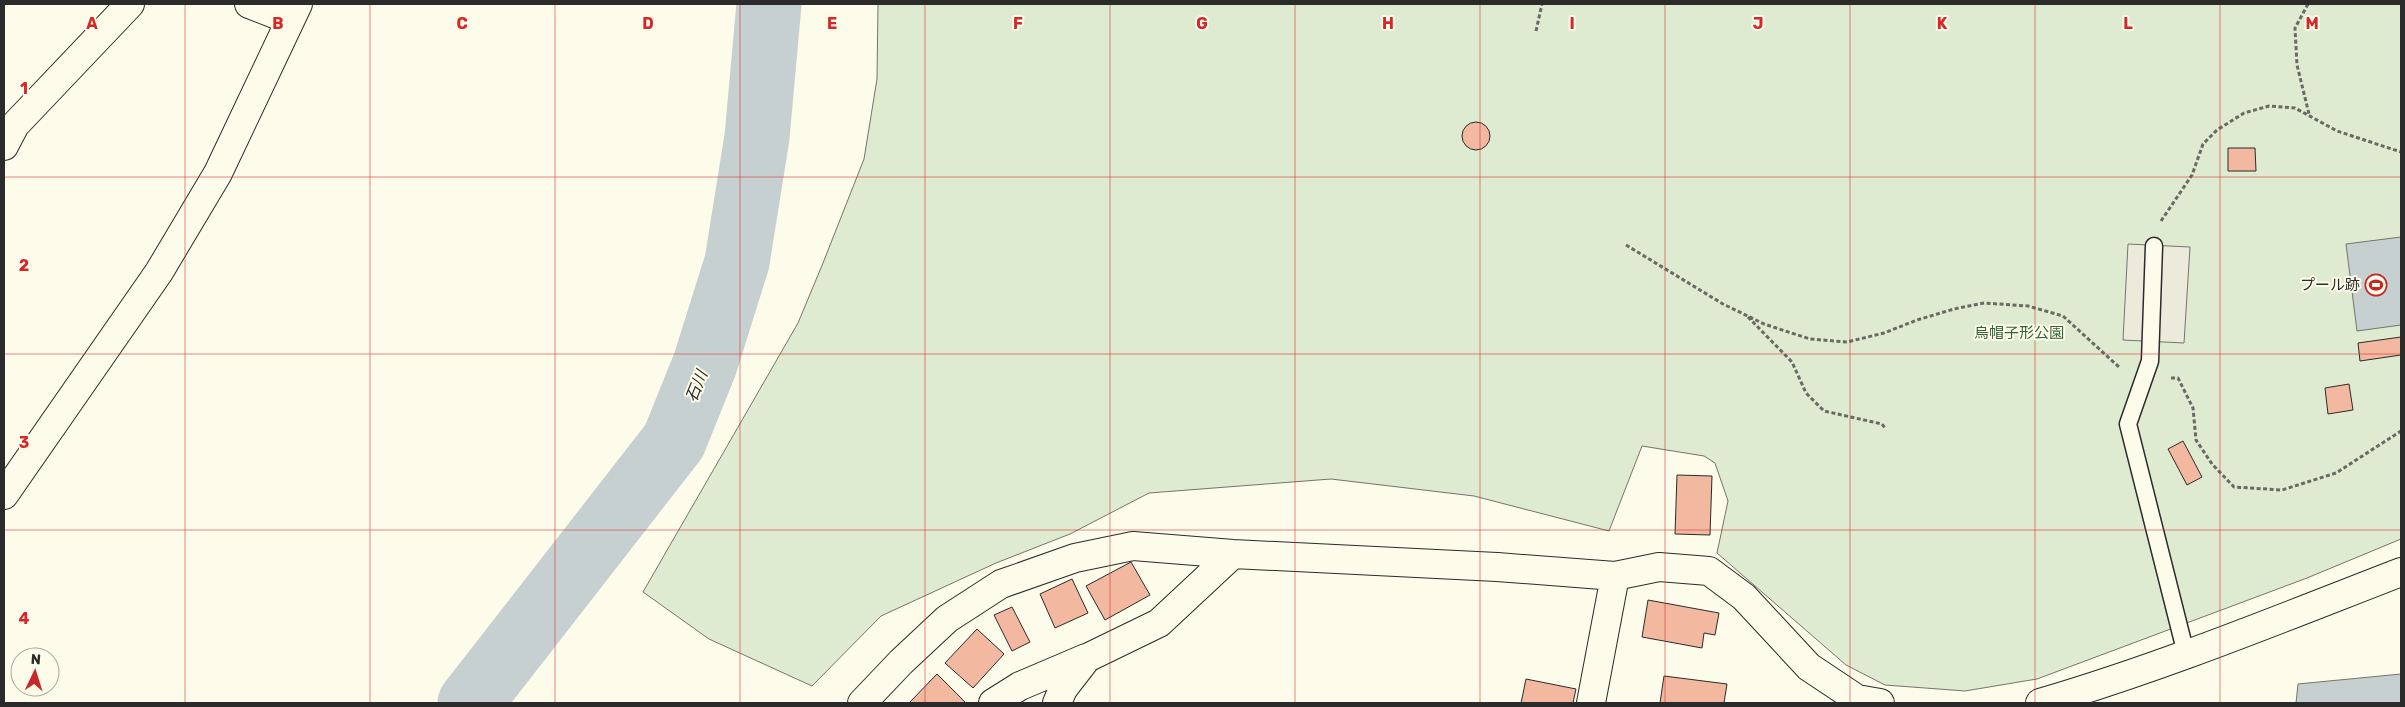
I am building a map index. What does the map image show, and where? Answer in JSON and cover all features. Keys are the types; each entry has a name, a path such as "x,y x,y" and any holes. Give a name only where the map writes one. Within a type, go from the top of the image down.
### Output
{"street":[{"path":"7,129 130,4"},
{"path":"4,495 159,272 218,173 294,12 249,4"},
{"path":"862,703 900,662 948,619 1001,584 1075,558 1133,546 1233,554 1497,567 1614,576 1659,567 1709,571 1744,597 1809,666 1857,700 1880,703"},
{"path":"993,703 1020,686 1087,658 1159,623 1233,554"},
{"path":"2040,703 2099,686 2401,572"},
{"path":"1591,703 1614,576"},
{"path":"1056,703 1063,689 1087,658"}],"lane":[{"path":"2154,246 2150,361 2128,424 2186,654"}],"path":[{"path":"1536,31 1542,4"},
{"path":"2308,4 2295,28 2297,64 2309,114"},
{"path":"2154,246 2163,216 2192,175 2203,144 2217,130 2244,113 2269,106 2295,108 2337,131 2401,152"},
{"path":"1626,244 1722,304 1810,339 1847,342 1884,333 1917,320 1954,309 1984,303 2028,306 2063,316 2143,381 2151,378 2178,378 2193,408 2196,440 2212,464 2234,487 2282,490 2336,473 2401,431"},
{"path":"1746,315 1792,362 1806,393 1824,411 1882,424 1885,428"}],"green space":[{"name":"烏帽子形公園","path":"878,4 2401,4 2401,539 2307,578 2037,679 1965,691 1885,685 1846,665 1717,553 1728,501 1715,463 1704,456 1642,446 1609,531 1474,496 1331,479 1149,493 1070,534 996,563 881,616 812,686 709,639 643,592 798,323 823,263 864,159 877,79"}],"shaded area":[{"name":"プール跡","path":"2401,237 2401,325 2357,331 2346,244"},
{"path":"2128,244 2190,247 2184,343 2123,340"},
{"path":"2401,674 2401,703 2296,703 2298,684"}],"building":[{"path":"1476,122 1486,126 1490,136 1486,146 1476,150 1466,146 1462,136 1466,126"},
{"path":"2228,148 2255,148 2256,171 2228,171"},
{"path":"2401,337 2401,355 2360,361 2358,343"},
{"path":"2349,384 2353,410 2328,414 2325,388"},
{"path":"2183,441 2202,477 2187,485 2168,449"},
{"path":"1677,475 1712,476 1710,535 1675,534"},
{"path":"1131,562 1150,595 1105,620 1086,586"},
{"path":"1072,579 1088,613 1055,628 1040,594"},
{"path":"1648,600 1719,613 1715,635 1704,633 1702,648 1642,637"},
{"path":"1012,607 1030,642 1012,651 994,615"},
{"path":"977,629 1004,654 973,688 945,663"},
{"path":"937,674 966,703 909,703"},
{"path":"1664,676 1727,684 1724,703 1660,703"},
{"path":"1526,679 1576,689 1573,703 1521,703"}],"waterway":[{"name":"石川","path":"470,703 674,441 705,364 737,262 757,137 769,4"}],"place":[{"name":"プール跡","path":"2376,285"}]}
